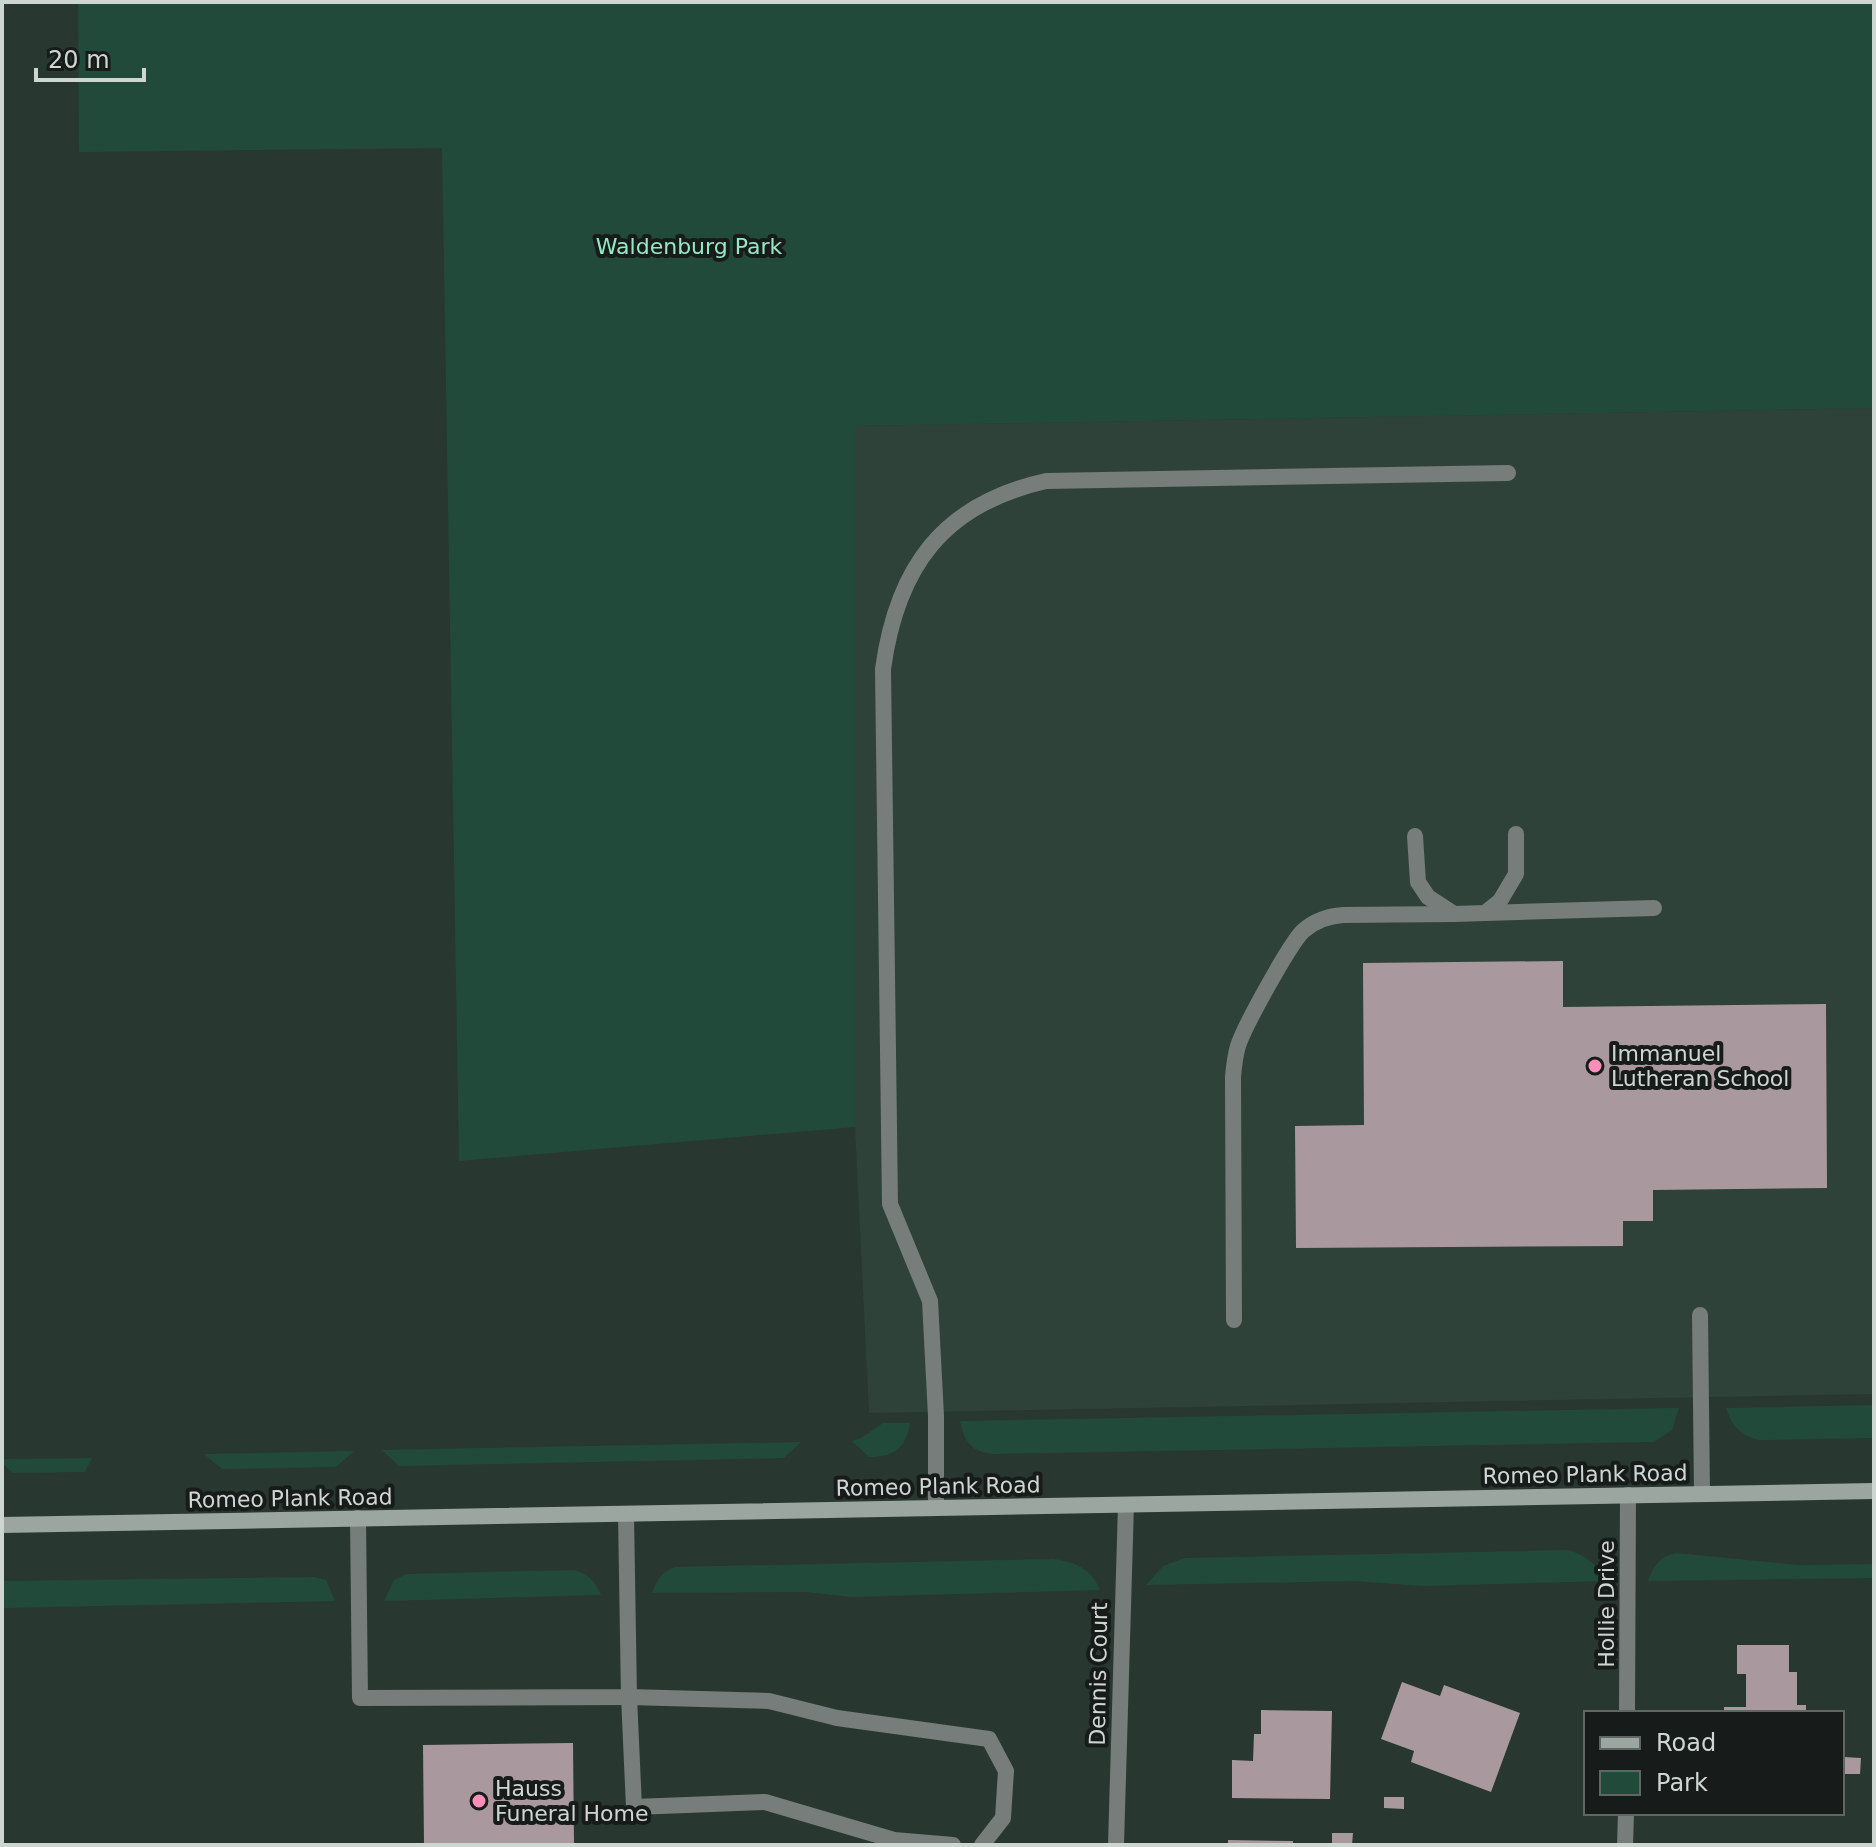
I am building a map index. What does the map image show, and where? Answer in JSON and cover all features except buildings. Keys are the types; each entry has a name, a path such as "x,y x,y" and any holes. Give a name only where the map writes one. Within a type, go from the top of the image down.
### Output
{"main road":[{"name":"Romeo Plank Road","path":"2,1525 1874,1491"}],"street":[{"path":"936,1507 936,1416 930,1301 890,1204 883,669 888,637 910,577 929,547 956,521 986,500 1015,488 1046,481 1508,473"},
{"path":"1485,913 1500,901 1516,874 1516,834"},
{"path":"1415,836 1418,882 1428,897 1454,914"},
{"path":"1234,1320 1233,1077 1239,1043 1290,948 1303,931 1330,916 1343,915 1654,908"},
{"path":"1700,1315 1702,1494"},
{"name":"Hollie Drive","path":"1627,1711 1628,1495"},
{"name":"Dennis Court","path":"1116,1845 1126,1505"},
{"path":"626,1515 634,1807 765,1802 894,1840 953,1845"},
{"path":"358,1518 360,1698 629,1697 769,1701 837,1718 989,1739 1006,1771 1003,1818 982,1845"},
{"path":"1625,1845 1626,1815"}],"shaded area":[{"path":"1874,408 1874,1394 869,1413 855,1127 855,426"}],"green space":[{"name":"Waldenburg Park","path":"78,2 1874,2 1874,408 855,426 855,1127 459,1161 442,148 79,152"},
{"path":"1874,1405 1874,1438 1759,1440 1738,1429 1726,1408"},
{"path":"1679,1408 1672,1430 1654,1442 993,1454 979,1451 970,1444 960,1421"},
{"path":"883,1423 910,1423 902,1445 892,1453 869,1457 852,1441"},
{"path":"801,1442 784,1458 399,1466 382,1450"},
{"path":"354,1451 336,1467 222,1469 204,1454"},
{"path":"92,1458 85,1472 13,1473 2,1463 2,1459"},
{"path":"1568,1550 1590,1561 1607,1581 1422,1586 1355,1581 1146,1585 1163,1566 1185,1558"},
{"path":"1676,1553 1797,1565 1874,1564 1874,1578 1648,1581 1658,1563"},
{"path":"1053,1559 1081,1567 1092,1576 1100,1590 851,1597 806,1592 652,1593 660,1577 675,1567"},
{"path":"575,1570 591,1579 601,1595 384,1601 394,1580 406,1574"},
{"path":"315,1577 326,1580 335,1601 2,1608 2,1581"}],"place":[{"name":"Immanuel Lutheran School","path":"1595,1066"},
{"name":"Hauss Funeral Home","path":"479,1801"}]}
